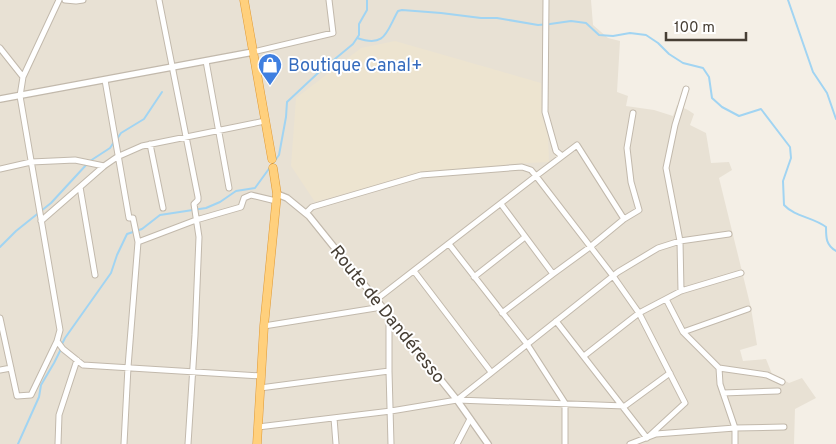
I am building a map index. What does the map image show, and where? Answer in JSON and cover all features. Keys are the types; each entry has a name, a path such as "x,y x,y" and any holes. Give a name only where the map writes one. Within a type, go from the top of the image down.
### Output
{"highway":[{"path":"244,0 272,159"},
{"path":"257,444 264,326 277,197 273,168"}],"street":[{"path":"0,318 17,396 31,395 58,342 60,330 20,96 23,77 59,0"},
{"path":"65,0 83,0"},
{"path":"159,0 198,197 194,204 199,237 188,444"},
{"path":"0,99 253,52 333,33 329,0"},
{"path":"546,0 545,112 556,151 562,156"},
{"path":"0,48 23,77"},
{"path":"206,61 229,188"},
{"path":"105,80 128,218 133,218 138,242 124,444"},
{"path":"681,291 680,241 666,168 675,125 686,89"},
{"path":"502,313 590,248 624,219 639,210 631,182 628,148 633,113"},
{"path":"41,221 117,157 150,144 265,121"},
{"path":"150,144 163,208"},
{"path":"377,299 578,145 624,219"},
{"path":"0,169 31,162 75,160 104,166"},
{"path":"306,213 312,207 421,175 522,167 531,170 613,276 639,313 686,403 647,438 640,443 630,444"},
{"path":"80,187 95,275"},
{"path":"138,242 196,220 241,207 244,198 251,195 277,197"},
{"name":"Route de Dandéresso","path":"277,197 287,198 306,213 457,400 488,444"},
{"path":"501,204 553,274"},
{"path":"457,400 613,276 658,248 680,241 729,234"},
{"path":"474,277 526,238"},
{"path":"449,244 526,344 565,403 565,444"},
{"path":"414,271 491,372"},
{"path":"584,356 639,313 681,291 741,273"},
{"path":"666,299 683,332 719,368 767,375 782,382"},
{"path":"264,326 382,307"},
{"path":"683,332 748,310"},
{"path":"389,315 391,444"},
{"path":"556,321 647,438"},
{"path":"58,342 63,349 83,365 261,376"},
{"path":"58,444 59,415 77,360"},
{"path":"0,370 11,368"},
{"path":"719,368 720,384 735,428 735,444"},
{"path":"260,388 389,371"},
{"path":"258,428 390,411 457,400 626,406 670,373"},
{"path":"723,393 778,392"},
{"path":"334,418 336,444"},
{"path":"457,444 470,420"},
{"path":"647,438 656,434 735,428 784,427"}],"shaded area":[{"path":"0,0 591,0 593,25 608,38 620,41 617,92 628,96 626,106 654,110 673,116 677,105 688,110 694,114 690,125 706,133 711,163 729,162 732,170 719,178 751,308 757,345 740,350 743,361 766,359 772,374 789,383 802,378 816,398 795,409 794,444 0,444"},
{"path":"395,41 541,83 542,116 548,136 549,162 507,164 506,166 419,173 315,202 291,166 296,98 361,48"}],"waterway":[{"path":"62,344 111,273 127,234 142,229 160,215 206,208 220,202 236,191 255,188 279,155 287,102 353,44 359,35 359,24 367,10 367,0"},
{"path":"788,0 813,72 827,93 836,119"},
{"path":"357,38 367,41 380,39 384,36 398,11 402,10 497,18 538,25 571,21 586,23 599,35 613,36 630,33 646,35 683,63 703,68 709,77 712,98 722,107 739,116 761,109 790,147 791,158 783,181 784,205 793,212 826,227 827,241 836,251"},
{"path":"117,139 121,133 144,119 162,92"},
{"path":"90,161 110,148 114,142"},
{"path":"0,247 16,231 51,203 87,164"},
{"path":"18,444 39,397 41,385 61,349"}],"place":[{"name":"Boutique Canal+","path":"270,86"}]}
